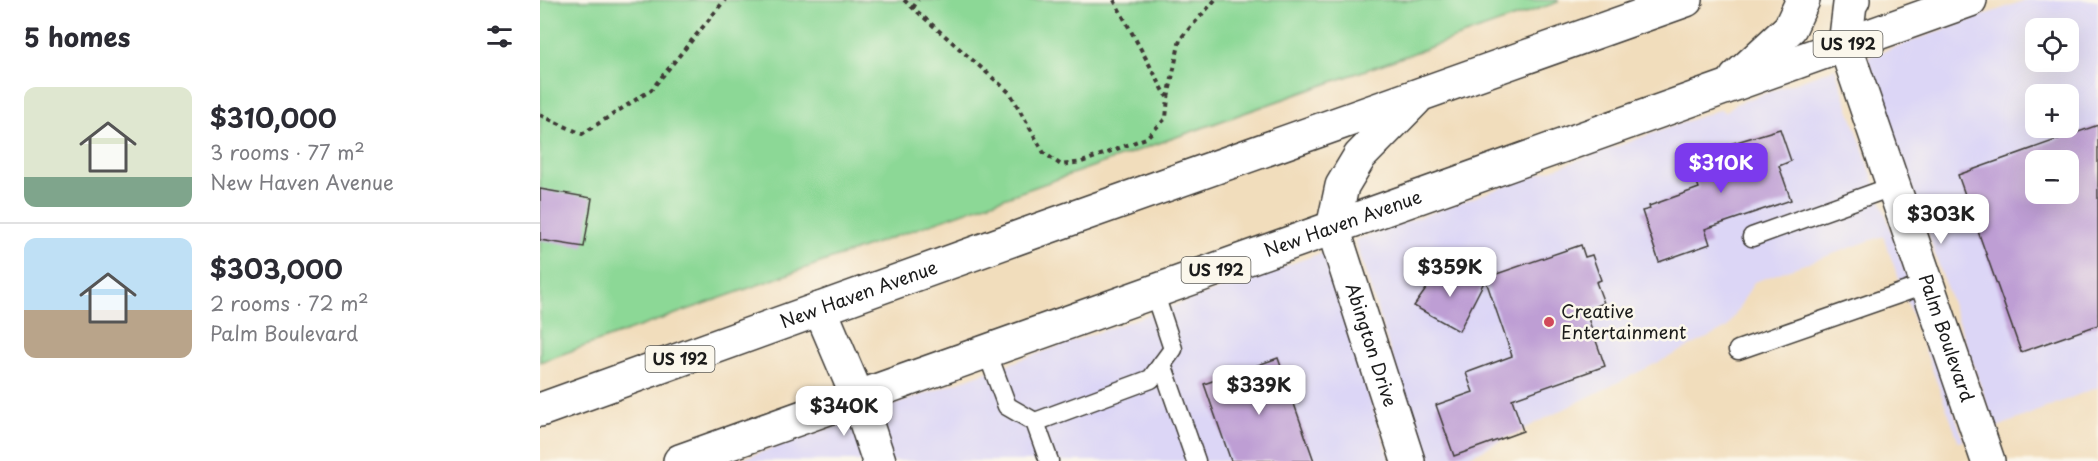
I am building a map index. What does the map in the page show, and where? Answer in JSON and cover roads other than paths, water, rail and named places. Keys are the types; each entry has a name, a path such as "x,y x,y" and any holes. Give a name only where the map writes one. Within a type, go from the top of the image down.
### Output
{"main road":[{"name":"New Haven Avenue","path":"544,410 1686,0"},
{"path":"1726,87 1790,28 1803,0"},
{"path":"1845,45 1850,4 1853,0"},
{"name":"New Haven Avenue","path":"680,461 1970,0"},
{"name":"Palm Boulevard","path":"1845,45 1988,461"},
{"path":"1334,228 1342,186 1360,156 1420,94"},
{"name":"Abington Drive","path":"1334,228 1408,461"},
{"path":"820,309 858,398 879,461"}],"lane":[{"path":"1752,237 1894,186"},
{"path":"1738,350 1928,284"},
{"path":"1035,422 1151,380 1173,349 1154,292"},
{"path":"987,352 1007,406 1035,422 1050,461"},
{"path":"1162,364 1196,461"}],"place":[{"name":"Creative Entertainment","path":"1549,322"}]}
